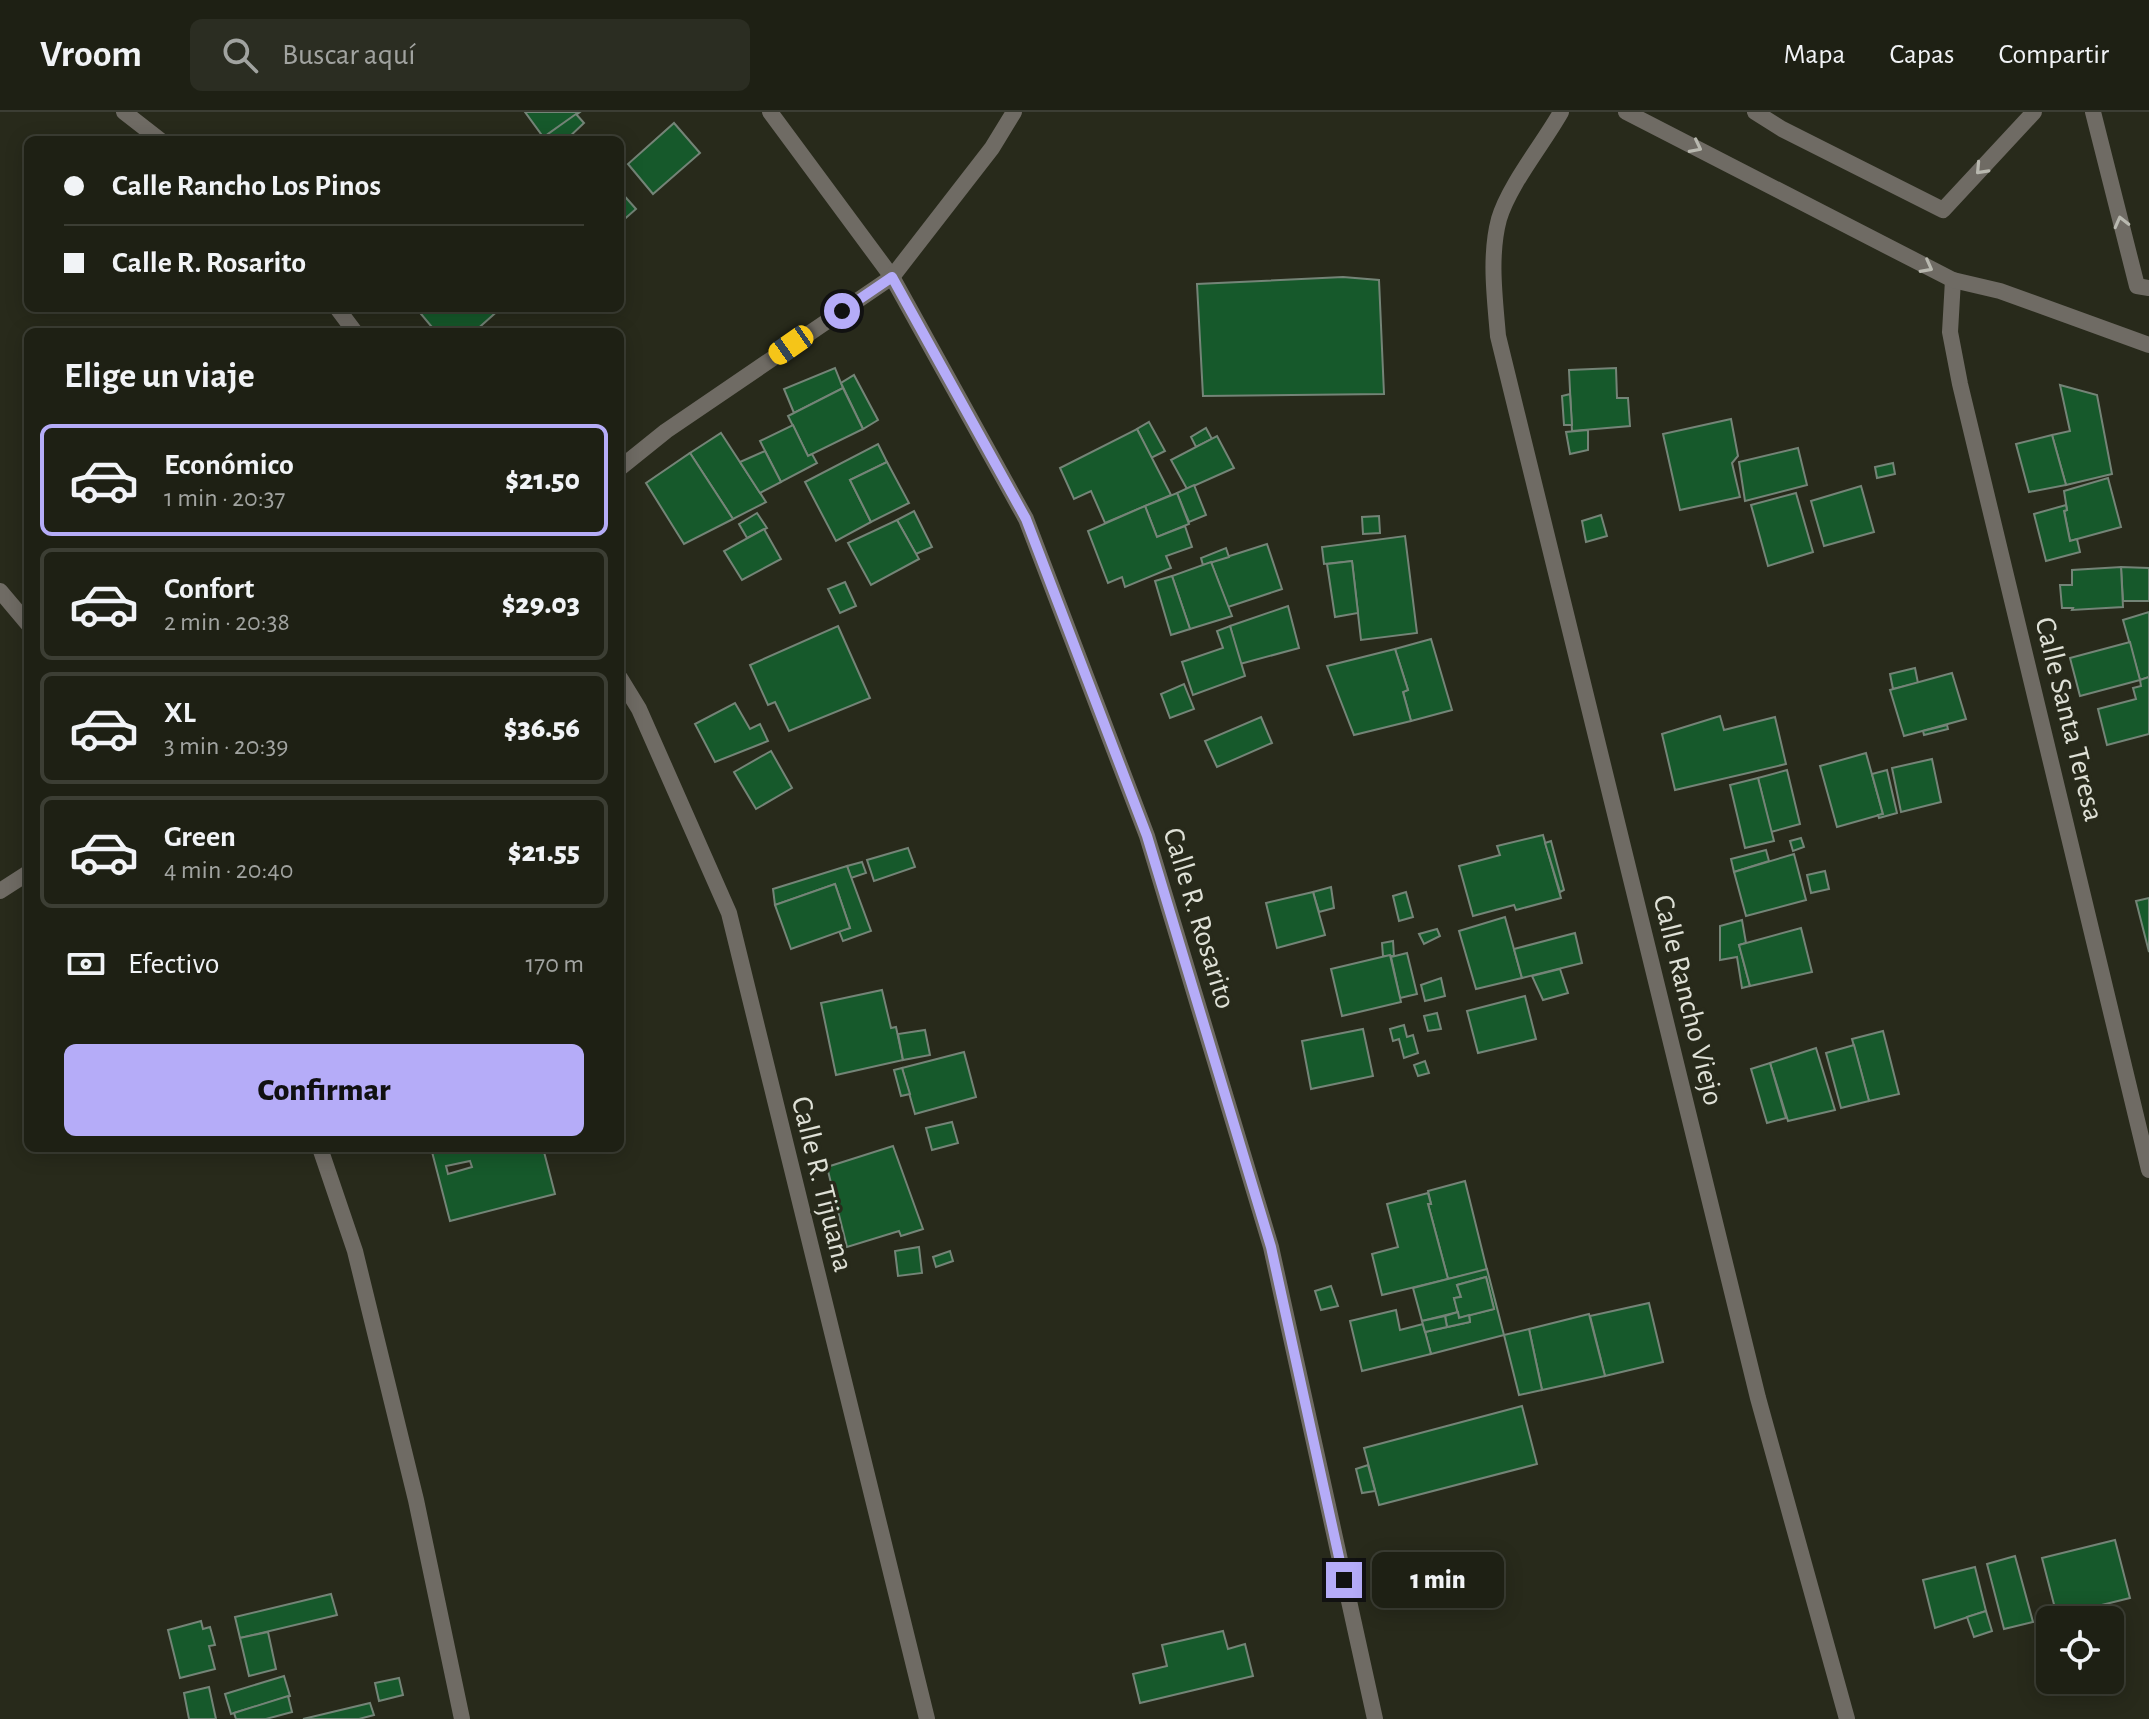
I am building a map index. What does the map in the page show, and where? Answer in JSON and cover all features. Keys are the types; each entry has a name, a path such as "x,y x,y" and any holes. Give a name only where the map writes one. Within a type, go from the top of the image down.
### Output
{"street":[{"path":"124,112 155,136"},
{"name":"Calle R. Rosarito","path":"770,112 892,277 1026,519 1147,836 1271,1247 1375,1719"},
{"path":"624,465 666,431 892,277 992,148 1014,112"},
{"name":"Calle Rancho Viejo","path":"1561,112 1523,171 1499,217 1495,240 1498,336 1758,1398 1847,1719"},
{"path":"1626,112 1953,280 2000,291 2149,345"},
{"path":"1755,112 1782,129 1943,210 2034,112"},
{"path":"2093,112 2137,286 2149,288"},
{"name":"Calle Santa Teresa","path":"1953,280 1950,332 1960,384 2149,1170"},
{"path":"0,591 24,619"},
{"name":"Calle R. Tijuana","path":"624,685 639,709 729,913 927,1719"},
{"path":"0,891 24,876"},
{"path":"321,1152 355,1251 416,1500 462,1719"}],"building":[{"path":"525,112 580,112 547,136 543,136"},
{"path":"576,114 584,123 570,136 548,134"},
{"path":"674,123 700,153 653,194 628,164"},
{"path":"624,196 636,209 624,220"},
{"path":"1343,277 1379,280 1384,394 1203,396 1197,284"},
{"path":"419,312 496,312 478,328 433,328"},
{"path":"835,368 843,388 794,413 784,389"},
{"path":"1616,368 1617,398 1628,398 1630,426 1572,431 1569,370"},
{"path":"854,375 878,420 863,429 841,383"},
{"path":"2060,385 2097,395 2112,474 2066,485 2052,435 2070,431"},
{"path":"843,388 863,429 808,456 788,416"},
{"path":"1570,394 1572,425 1564,425 1562,396"},
{"path":"1731,419 1738,456 1732,463 1740,497 1680,510 1663,434"},
{"path":"1149,422 1165,451 1151,458 1137,429"},
{"path":"793,425 808,456 812,454 817,463 781,482 760,441"},
{"path":"1206,428 1212,439 1196,447 1191,437"},
{"path":"1137,429 1171,495 1105,523 1091,491 1074,499 1060,468"},
{"path":"1588,430 1588,450 1570,454 1566,432"},
{"path":"721,433 766,502 733,519 690,453"},
{"path":"2052,435 2066,485 2029,492 2016,444"},
{"path":"1217,436 1234,468 1187,489 1171,460"},
{"path":"878,444 887,462 850,480 871,522 836,541 805,482"},
{"path":"1798,448 1807,485 1745,501 1739,462"},
{"path":"765,451 781,482 760,493 740,462"},
{"path":"690,453 733,519 684,544 646,483"},
{"path":"887,462 909,503 871,522 850,480"},
{"path":"1893,463 1895,474 1877,478 1875,467"},
{"path":"2108,478 2121,527 2070,541 2064,491"},
{"path":"1194,485 1206,515 1189,522 1177,493"},
{"path":"1861,486 1874,532 1824,546 1811,501"},
{"path":"1177,493 1189,524 1157,537 1145,506"},
{"path":"1796,493 1813,552 1768,566 1751,505"},
{"path":"2066,505 2067,510 2064,511 2070,541 2077,539 2080,552 2046,561 2034,514"},
{"path":"1145,506 1157,537 1185,526 1192,547 1166,556 1171,568 1125,587 1122,577 1108,583 1088,531"},
{"path":"914,511 932,547 916,554 897,520"},
{"path":"757,513 767,528 747,538 739,524"},
{"path":"1601,515 1607,536 1586,542 1582,521"},
{"path":"1379,516 1380,533 1363,534 1362,517"},
{"path":"897,520 919,559 871,585 848,543"},
{"path":"764,529 781,559 742,580 724,551"},
{"path":"1405,536 1417,633 1361,640 1352,561 1324,564 1322,547"},
{"path":"1267,544 1282,589 1228,607 1211,562"},
{"path":"1226,548 1229,557 1203,565 1201,558"},
{"path":"1352,561 1358,613 1335,617 1327,564"},
{"path":"1211,562 1232,616 1190,629 1172,576"},
{"path":"2121,567 2149,568 2149,601 2123,601"},
{"path":"2121,567 2123,607 2062,608 2060,585 2072,585 2072,570"},
{"path":"1172,576 1190,629 1171,635 1155,581"},
{"path":"845,582 856,606 840,613 828,589"},
{"path":"1288,606 1299,648 1240,664 1230,626"},
{"path":"2149,612 2149,677 2140,680 2123,620"},
{"path":"838,626 870,698 789,731 775,702 768,705 750,665"},
{"path":"1230,626 1245,676 1193,695 1182,662 1223,648 1217,631"},
{"path":"1431,639 1452,710 1411,721 1403,692 1408,690 1395,649"},
{"path":"2130,642 2140,680 2080,696 2070,658"},
{"path":"1395,649 1408,690 1403,692 1411,721 1354,735 1327,666"},
{"path":"1915,668 1918,683 1893,689 1890,674"},
{"path":"1952,673 1966,719 1904,736 1890,690"},
{"path":"2149,677 2149,734 2107,745 2098,709 2136,699 2133,688 2141,686 2140,680"},
{"path":"1184,684 1194,709 1170,718 1161,694"},
{"path":"735,703 750,729 760,724 768,741 715,762 695,724"},
{"path":"1720,716 1724,730 1775,717 1786,764 1675,790 1662,734"},
{"path":"1261,717 1272,743 1217,767 1205,741"},
{"path":"1947,725 1948,729 1924,735 1923,731"},
{"path":"771,751 792,788 756,809 734,772"},
{"path":"1866,753 1883,814 1837,827 1820,766"},
{"path":"1932,759 1941,802 1901,812 1892,768"},
{"path":"1787,770 1800,824 1771,832 1758,778"},
{"path":"1887,770 1897,813 1879,818 1878,815 1883,814 1872,774"},
{"path":"1758,778 1774,841 1745,848 1730,785"},
{"path":"1543,835 1561,898 1516,910 1514,905 1473,916 1459,866 1500,855 1497,846"},
{"path":"1801,838 1804,847 1793,851 1790,841"},
{"path":"1551,841 1564,890 1560,892 1545,843"},
{"path":"908,848 915,867 874,881 867,860"},
{"path":"1766,850 1769,861 1734,872 1731,859"},
{"path":"1794,854 1806,900 1746,916 1734,872"},
{"path":"862,862 866,873 851,878 847,866"},
{"path":"847,866 871,931 843,941 839,931 850,928 835,884 775,905 773,889"},
{"path":"1825,871 1829,889 1811,893 1807,875"},
{"path":"835,884 850,928 791,949 775,905"},
{"path":"1331,887 1334,908 1319,912 1313,892"},
{"path":"1313,892 1325,935 1277,948 1266,903"},
{"path":"1406,892 1413,917 1399,921 1393,896"},
{"path":"2149,898 2149,952 2136,901"},
{"path":"1505,917 1522,978 1476,989 1459,931"},
{"path":"1742,920 1746,943 1739,945 1750,986 1742,988 1737,957 1720,960 1720,926"},
{"path":"1801,928 1812,972 1750,986 1739,945"},
{"path":"1437,929 1440,936 1424,944 1419,934"},
{"path":"1575,933 1582,963 1522,978 1514,949"},
{"path":"1393,941 1394,956 1383,956 1382,943"},
{"path":"1407,953 1417,994 1400,998 1391,957"},
{"path":"1390,955 1401,1002 1342,1016 1331,969"},
{"path":"1560,969 1568,993 1543,1000 1532,976"},
{"path":"1441,978 1445,996 1425,1001 1421,985"},
{"path":"882,990 891,1028 896,1027 903,1060 836,1075 821,1003"},
{"path":"1525,996 1536,1039 1478,1053 1467,1011"},
{"path":"1437,1013 1441,1029 1428,1031 1424,1016"},
{"path":"1404,1025 1407,1037 1413,1035 1418,1053 1404,1058 1399,1039 1393,1041 1390,1029"},
{"path":"1363,1029 1373,1076 1311,1089 1302,1041"},
{"path":"925,1030 930,1055 903,1060 898,1034"},
{"path":"1883,1031 1899,1094 1869,1101 1852,1039"},
{"path":"1854,1045 1869,1101 1841,1108 1826,1053"},
{"path":"1816,1048 1835,1110 1788,1121 1770,1063"},
{"path":"964,1052 976,1097 915,1114 902,1068"},
{"path":"1425,1061 1429,1073 1418,1076 1414,1065"},
{"path":"1770,1063 1786,1118 1767,1123 1751,1069"},
{"path":"902,1068 910,1094 901,1096 894,1070"},
{"path":"952,1122 958,1143 932,1150 926,1128"},
{"path":"893,1146 923,1229 901,1236 899,1231 847,1247 827,1167"},
{"path":"432,1152 544,1152 555,1194 450,1221","holes":["470,1161 472,1167 448,1174 446,1166"]},
{"path":"1465,1181 1487,1270 1448,1279 1428,1204 1431,1204 1428,1191"},
{"path":"1428,1193 1431,1204 1428,1204 1448,1279 1382,1295 1372,1254 1398,1247 1387,1204"},
{"path":"919,1247 922,1273 898,1276 895,1251"},
{"path":"950,1251 953,1261 936,1267 933,1257"},
{"path":"1487,1269 1504,1335 1431,1354 1425,1332 1470,1322 1469,1315 1494,1309 1486,1277 1457,1285 1461,1297 1454,1298 1458,1312 1422,1321 1413,1288"},
{"path":"1486,1277 1494,1309 1459,1318 1454,1298 1461,1297 1457,1285"},
{"path":"1331,1286 1338,1306 1321,1310 1315,1291"},
{"path":"1649,1303 1663,1362 1605,1376 1590,1316"},
{"path":"1396,1310 1400,1330 1423,1324 1431,1354 1362,1371 1350,1321"},
{"path":"1458,1312 1459,1318 1469,1315 1470,1322 1447,1327 1445,1316"},
{"path":"1589,1314 1605,1376 1542,1390 1529,1329"},
{"path":"1445,1316 1447,1327 1425,1332 1422,1321"},
{"path":"1529,1329 1542,1390 1519,1395 1504,1335"},
{"path":"1522,1406 1537,1464 1379,1505 1364,1448"},
{"path":"1368,1465 1375,1491 1362,1493 1356,1469"},
{"path":"2115,1540 2130,1598 2098,1606 2054,1606 2042,1558"},
{"path":"2015,1556 2033,1622 2004,1629 1987,1564"},
{"path":"1975,1567 1986,1611 1935,1628 1923,1580"},
{"path":"331,1594 337,1615 240,1638 235,1617"},
{"path":"1986,1611 1992,1631 1974,1637 1967,1617"},
{"path":"201,1621 203,1629 210,1627 215,1645 209,1646 215,1669 180,1678 168,1630"},
{"path":"1223,1631 1228,1649 1245,1644 1253,1676 1140,1703 1133,1674 1167,1666 1162,1645"},
{"path":"268,1632 276,1669 249,1676 240,1638"},
{"path":"284,1676 290,1696 231,1714 225,1694"},
{"path":"399,1678 403,1695 379,1701 375,1683"},
{"path":"209,1687 216,1719 189,1719 184,1693"},
{"path":"288,1696 292,1712 266,1719 236,1719 234,1713"},
{"path":"370,1703 374,1715 359,1719 303,1719"}],"route":[{"path":"842,311 892,277 1026,519 1064,614 1147,836 1271,1247 1344,1580"}]}
